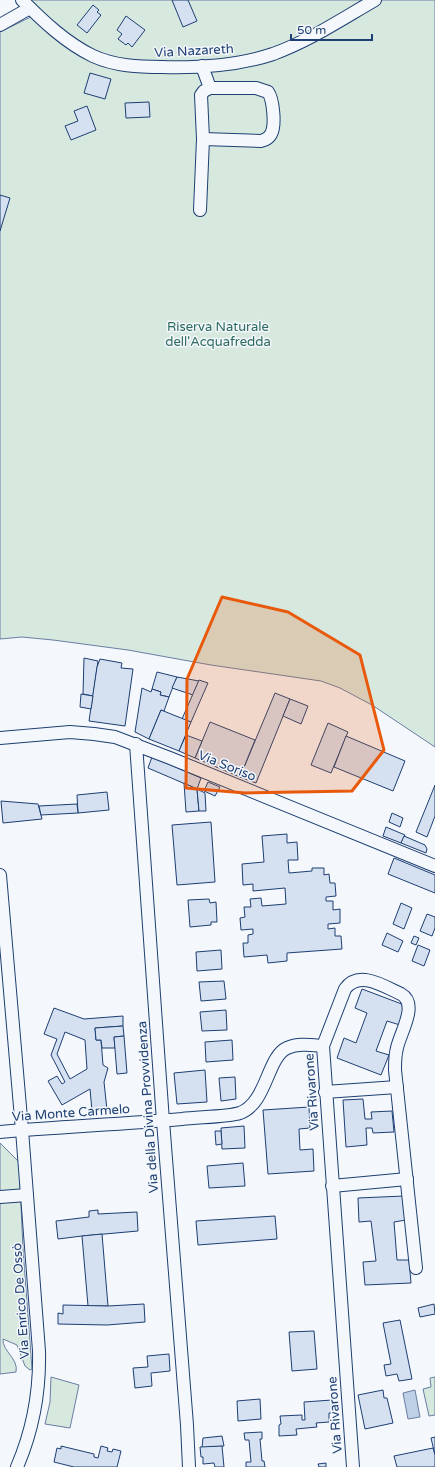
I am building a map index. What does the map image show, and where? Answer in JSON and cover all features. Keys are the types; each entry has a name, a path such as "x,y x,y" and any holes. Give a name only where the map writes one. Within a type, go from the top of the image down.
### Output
{"street":[{"name":"Via Nazareth","path":"26,4 54,30 78,48 108,62 140,67 202,66 236,63 274,54 319,32 375,0"},
{"path":"0,25 26,4"},
{"path":"202,66 210,88"},
{"path":"200,210 203,139 201,95 204,91 210,88 256,88 268,92 272,103 272,131 269,137 261,141 203,139"},
{"name":"Via Soriso","path":"0,738 76,732 111,736 136,744 435,866"},
{"name":"Via della Divina Provvidenza","path":"136,744 163,1121 187,1425 188,1467"},
{"name":"Via Enrico De Ossò","path":"0,875 4,970 22,1130 39,1368 33,1418 28,1439 17,1467"},
{"name":"Via Rivarone","path":"353,1467 325,1092 323,1046 343,994 348,986 353,982 360,980 368,981 405,996 409,1002 410,1010 396,1053 395,1070 416,1268"},
{"name":"Via Monte Carmelo","path":"0,1132 163,1121 240,1113 248,1108 256,1099 278,1056 284,1049 296,1045 323,1046"},
{"path":"325,1092 397,1087"},
{"path":"332,1186 407,1179"},
{"path":"2,1200 27,1195"}],"highlighted area":[{"path":"222,597 288,612 360,655 384,750 352,791 245,793 186,788 187,679"}],"green space":[{"name":"Riserva Naturale dell'Acquafredda","path":"30,0 435,0 435,747 372,705 340,688 321,681 211,665 128,650 53,640 22,637 0,639 0,32 41,12"},
{"path":"0,1143 19,1162 23,1249 32,1369 30,1370 25,1366 17,1345 3,1339 5,1347 15,1363 16,1372 0,1374"},
{"path":"51,1377 79,1385 70,1428 45,1424 50,1402"},
{"path":"435,1377 435,1415 429,1416 423,1389 431,1387 430,1378"}],"water":[{"path":"415,1390 420,1417 408,1419 403,1393"}],"building":[{"path":"172,0 188,0 197,21 183,27"},
{"path":"93,5 99,10 97,12 101,15 87,33 77,25"},
{"path":"126,16 145,30 132,47 128,43 126,45 118,39 122,34 117,30"},
{"path":"90,73 111,79 105,99 84,93"},
{"path":"149,102 150,117 126,118 125,103"},
{"path":"87,106 96,130 71,140 65,126 78,121 74,111"},
{"path":"0,195 10,198 0,231"},
{"path":"84,658 98,661 93,696 83,694"},
{"path":"100,659 122,663 121,668 133,669 125,726 89,721 97,667"},
{"path":"157,672 177,677 169,697 160,695 161,692 152,689"},
{"path":"177,677 199,681 193,695 172,688"},
{"path":"199,680 208,683 191,722 182,719"},
{"path":"142,688 151,692 152,689 161,692 160,695 169,697 164,711 161,710 149,739 135,732"},
{"path":"275,693 290,699 256,783 240,777"},
{"path":"81,694 93,696 91,709 80,707"},
{"path":"290,699 308,706 301,724 283,716"},
{"path":"161,710 191,722 179,751 149,739"},
{"path":"210,722 255,740 240,777 195,758"},
{"path":"328,723 348,732 331,773 311,765"},
{"path":"186,735 202,741 195,758 179,751"},
{"path":"346,736 405,761 393,791 334,767"},
{"path":"152,757 201,778 197,789 148,768"},
{"path":"208,782 220,787 215,796 204,791"},
{"path":"184,783 197,789 199,811 186,812"},
{"path":"435,785 435,816 427,837 416,832"},
{"path":"197,789 205,793 206,811 199,811"},
{"path":"107,792 109,810 78,813 77,795"},
{"path":"1,801 38,804 42,819 3,823"},
{"path":"77,804 78,813 41,815 39,806"},
{"path":"392,813 403,818 400,827 389,822"},
{"path":"211,822 215,882 177,885 172,825"},
{"path":"386,827 405,835 401,843 383,836"},
{"path":"287,834 287,843 297,842 298,860 288,860 289,873 312,871 312,868 324,868 324,875 329,874 330,883 335,883 336,896 326,897 326,901 333,901 333,910 340,909 340,923 328,924 328,929 335,928 335,936 341,936 342,949 287,953 287,961 268,963 267,955 244,957 243,943 248,943 248,935 253,934 253,929 241,930 240,918 245,917 244,907 251,907 250,899 261,898 262,906 286,904 285,888 253,891 253,884 243,885 242,864 264,862 262,836"},
{"path":"404,836 425,845 427,849 426,853 401,843"},
{"path":"394,858 435,875 435,893 388,874"},
{"path":"209,899 210,903 216,902 217,922 211,922 211,925 190,927 188,900"},
{"path":"401,903 412,908 404,929 393,924"},
{"path":"427,914 435,917 435,928 432,936 420,931"},
{"path":"387,933 403,941 398,952 382,945"},
{"path":"414,936 419,938 416,945 411,943"},
{"path":"418,945 430,950 424,966 412,961"},
{"path":"221,950 222,969 197,971 196,952"},
{"path":"224,981 226,999 201,1001 199,982"},
{"path":"362,989 407,1006 400,1025 387,1021 376,1051 389,1055 381,1075 337,1058 344,1038 356,1043 367,1013 355,1008"},
{"path":"54,1008 84,1019 123,1016 123,1026 95,1028 96,1040 101,1040 103,1065 108,1068 104,1082 107,1110 92,1111 90,1089 62,1105 48,1081 57,1076 62,1084 65,1082 51,1055 57,1039 44,1034","holes":["65,1032 85,1040 87,1069 70,1079 57,1054"]},
{"path":"226,1010 227,1030 202,1031 200,1012"},
{"path":"123,1026 124,1036 114,1037 115,1048 102,1048 101,1040 96,1040 95,1028"},
{"path":"124,1036 127,1073 117,1074 114,1037"},
{"path":"232,1040 233,1060 206,1062 205,1042"},
{"path":"205,1070 207,1102 177,1104 174,1073"},
{"path":"235,1077 236,1099 221,1101 219,1078"},
{"path":"363,1099 365,1119 372,1119 371,1112 392,1111 394,1132 373,1133 372,1128 366,1128 367,1145 346,1147 343,1100"},
{"path":"309,1107 310,1128 299,1129 300,1150 313,1149 314,1171 268,1174 263,1110"},
{"path":"244,1126 245,1148 222,1149 221,1128"},
{"path":"215,1131 221,1131 222,1144 216,1145"},
{"path":"243,1163 245,1186 209,1188 207,1166"},
{"path":"404,1196 406,1220 394,1222 397,1260 409,1260 411,1283 365,1285 363,1262 376,1261 371,1221 359,1222 358,1198"},
{"path":"98,1210 98,1214 137,1212 138,1231 58,1239 56,1221 89,1217 89,1211"},
{"path":"275,1216 277,1239 198,1245 196,1221"},
{"path":"102,1234 108,1306 88,1306 82,1236"},
{"path":"144,1304 145,1322 107,1325 58,1324 58,1313 63,1314 63,1305 108,1306"},
{"path":"434,1304 435,1314 420,1317 418,1308"},
{"path":"400,1320 412,1379 399,1381 397,1374 386,1376 384,1365 391,1364 383,1323"},
{"path":"314,1331 317,1369 292,1371 289,1332"},
{"path":"169,1354 170,1371 151,1373 152,1386 135,1388 133,1368 148,1367 147,1356"},
{"path":"383,1390 384,1398 387,1398 393,1423 365,1429 358,1395"},
{"path":"260,1399 261,1419 238,1421 237,1401"},
{"path":"332,1400 332,1413 329,1413 329,1422 316,1423 317,1427 296,1429 297,1435 279,1436 279,1425 281,1424 280,1416 302,1415 302,1420 305,1420 304,1402"},
{"path":"262,1432 262,1439 260,1439 262,1461 264,1461 265,1467 246,1467 246,1462 251,1462 249,1440 245,1440 244,1433"},
{"path":"222,1436 224,1446 202,1448 203,1438"},
{"path":"435,1437 435,1455 431,1438"},
{"path":"61,1446 94,1454 94,1457 98,1458 101,1446 108,1448 107,1451 112,1452 113,1449 121,1451 117,1467 74,1467 54,1462 57,1448 61,1449"},
{"path":"222,1446 224,1467 215,1467 214,1463 203,1464 203,1457 201,1457 200,1447"},
{"path":"433,1448 435,1455 435,1467 397,1467 394,1456"},
{"path":"326,1463 326,1467 319,1467 318,1464"}]}
